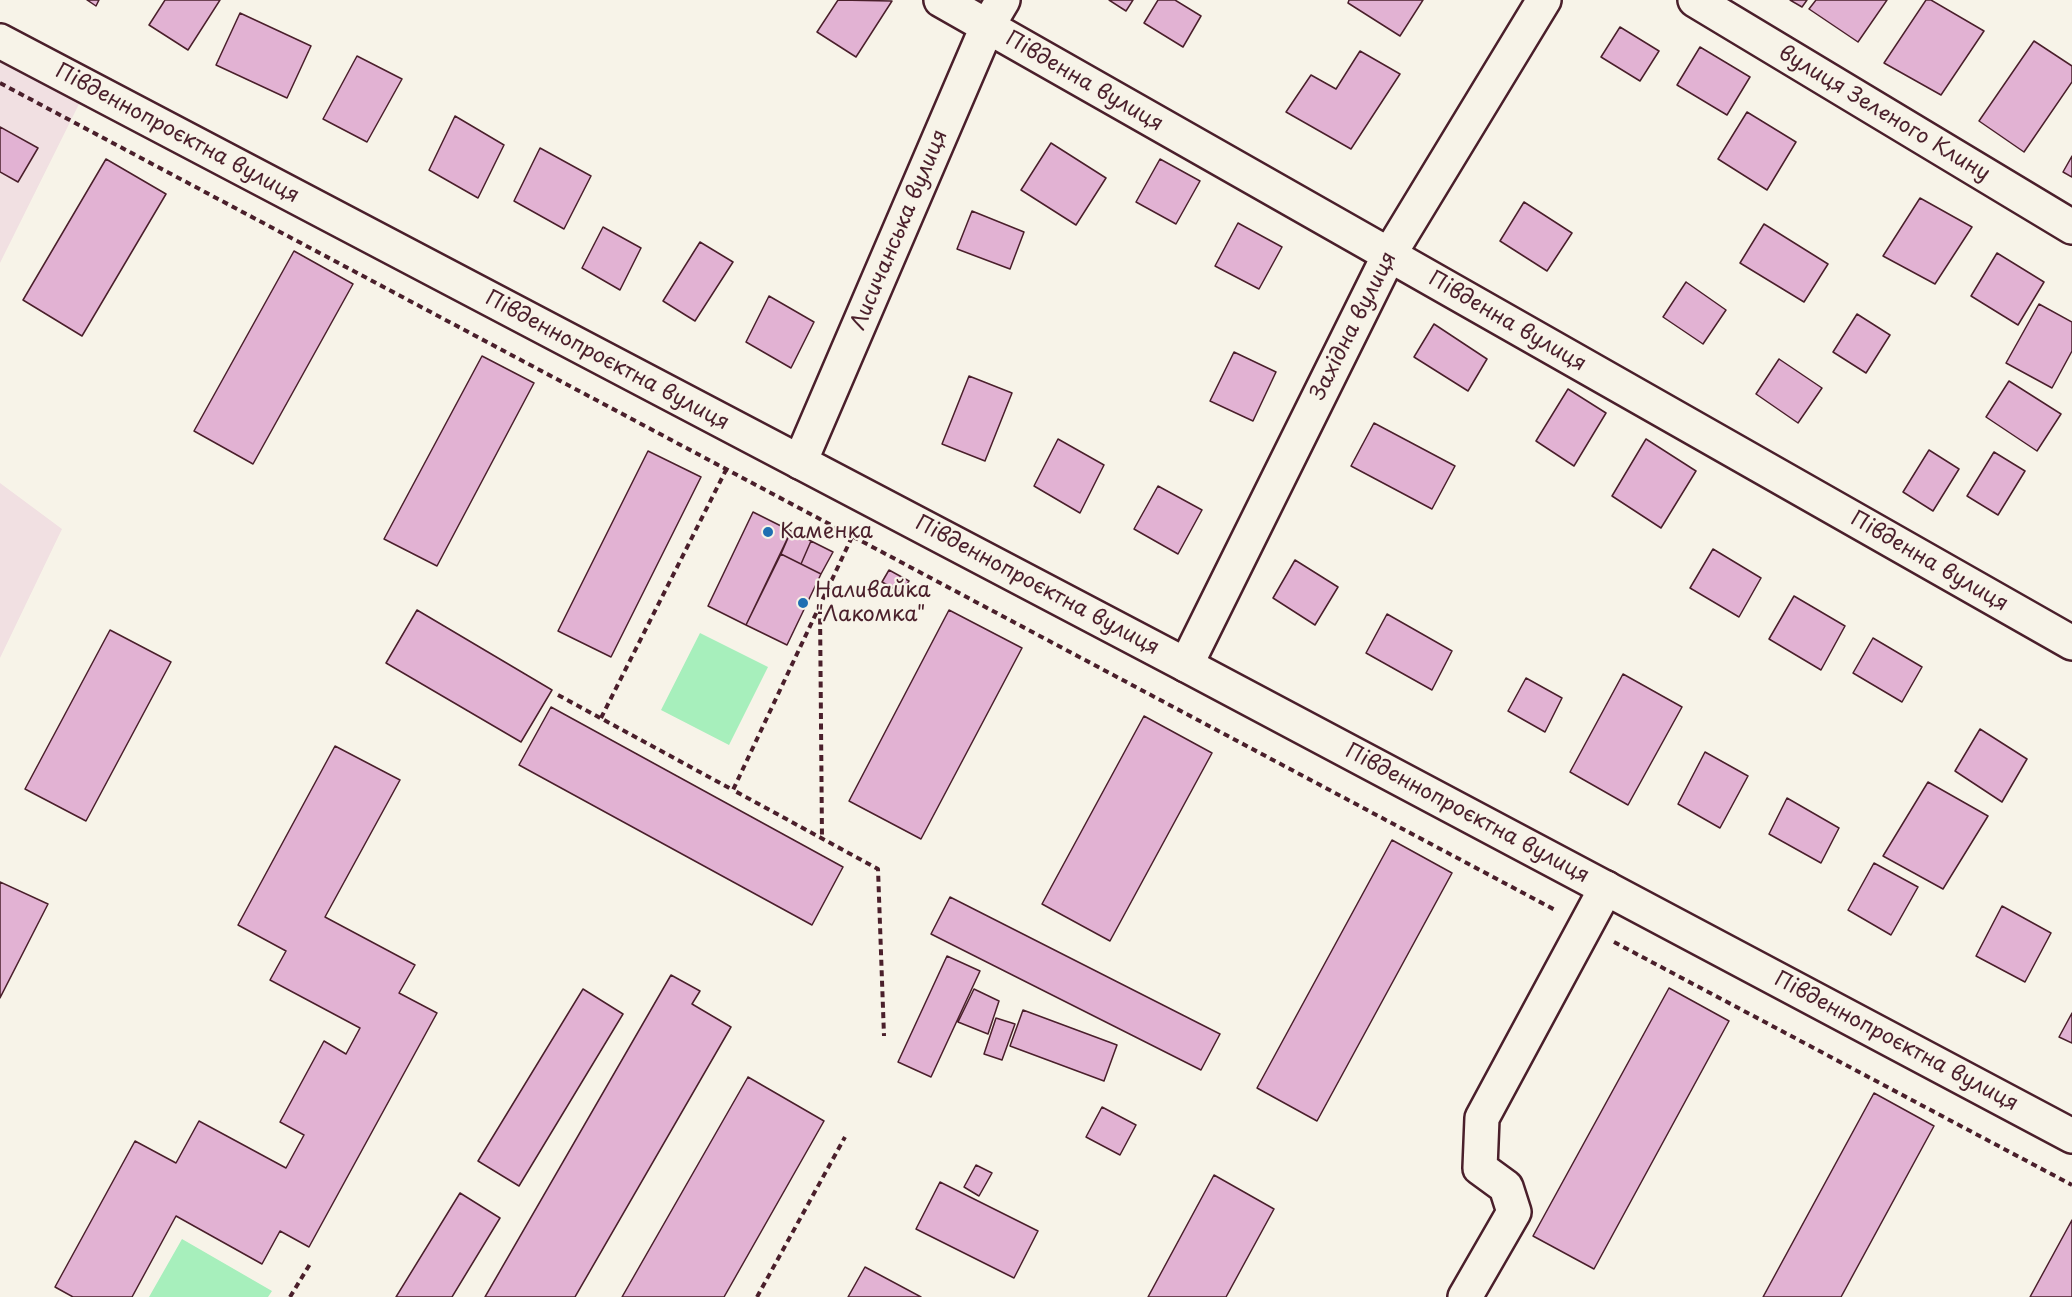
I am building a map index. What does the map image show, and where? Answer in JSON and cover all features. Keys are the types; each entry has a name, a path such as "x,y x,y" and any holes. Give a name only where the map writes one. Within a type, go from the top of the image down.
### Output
{"street":[{"name":"Південна вулиця","path":"941,0 995,13 1389,255 2072,643"},
{"name":"Західна вулиця","path":"1186,665 1389,255 1544,0"},
{"name":"вулиця Зеленого Клину","path":"1695,0 2072,227"},
{"name":"Лисичанська вулиця","path":"800,462 995,13"},
{"name":"Південнопроєктна вулиця","path":"0,41 1186,665 2072,1136"},
{"path":"1465,1297 1514,1212 1506,1187 1480,1168 1482,1118 1606,888"}],"path":[{"path":"0,83 1567,917"},
{"path":"601,717 726,470"},
{"path":"733,790 852,537"},
{"path":"820,605 822,839"},
{"path":"558,695 878,869 884,1036"},
{"path":"1609,939 2072,1185"},
{"path":"758,1297 845,1137"},
{"path":"290,1297 310,1264"}],"shaded area":[{"path":"0,58 81,100 0,263"},
{"path":"0,483 62,529 0,658"}],"green space":[{"path":"700,633 768,667 729,745 661,710"},
{"path":"182,1239 272,1291 268,1297 149,1297"}],"building":[{"path":"87,0 99,0 96,6"},
{"path":"165,0 220,0 188,50 149,25"},
{"path":"838,0 892,1 856,57 817,32"},
{"path":"1109,0 1133,0 1126,11"},
{"path":"1158,0 1175,0 1201,16 1183,47 1144,23"},
{"path":"1349,0 1423,0 1400,36 1348,3"},
{"path":"1790,0 1807,0 1802,7"},
{"path":"1816,0 1887,0 1858,42 1809,9"},
{"path":"1926,0 1931,0 1984,31 1941,95 1884,63"},
{"path":"240,13 311,46 287,98 216,65"},
{"path":"1620,27 1659,51 1640,81 1601,57"},
{"path":"2034,41 2072,66 2072,82 2024,152 1979,121"},
{"path":"1700,47 1750,77 1727,115 1677,85"},
{"path":"1360,51 1400,74 1351,149 1286,112 1311,75 1336,89"},
{"path":"357,56 402,79 367,142 323,119"},
{"path":"1747,112 1796,142 1767,190 1718,159"},
{"path":"455,116 504,145 478,198 429,170"},
{"path":"0,127 38,148 18,182 0,172"},
{"path":"1051,143 1106,178 1076,225 1021,190"},
{"path":"540,148 591,176 564,229 514,201"},
{"path":"2072,156 2072,177 2063,172"},
{"path":"106,159 166,194 82,336 23,300"},
{"path":"1160,159 1200,181 1176,224 1136,202"},
{"path":"1920,198 1972,227 1935,284 1883,256"},
{"path":"1524,202 1572,233 1547,271 1500,241"},
{"path":"972,211 1024,232 1010,269 957,249"},
{"path":"1238,223 1282,247 1259,289 1215,266"},
{"path":"1764,224 1828,264 1804,302 1740,263"},
{"path":"603,227 641,248 620,290 582,268"},
{"path":"700,242 733,262 695,321 663,301"},
{"path":"294,251 353,284 253,464 194,431"},
{"path":"1997,253 2044,282 2018,325 1971,296"},
{"path":"1686,282 1726,310 1703,344 1663,317"},
{"path":"769,296 814,322 791,368 746,342"},
{"path":"2039,304 2072,322 2072,351 2052,388 2006,363"},
{"path":"1857,314 1890,335 1866,373 1833,352"},
{"path":"1434,324 1487,359 1468,391 1414,357"},
{"path":"1234,352 1276,372 1253,421 1210,401"},
{"path":"482,356 534,383 437,566 384,539"},
{"path":"1779,359 1822,388 1798,423 1756,394"},
{"path":"969,376 1012,393 985,461 942,444"},
{"path":"2009,381 2061,414 2037,451 1986,417"},
{"path":"1568,389 1606,413 1574,466 1536,441"},
{"path":"1374,423 1455,466 1432,509 1351,466"},
{"path":"1058,439 1104,465 1080,513 1034,486"},
{"path":"1646,439 1696,471 1661,528 1612,496"},
{"path":"1929,450 1959,469 1933,511 1903,492"},
{"path":"648,451 701,477 611,657 558,631"},
{"path":"1994,452 2025,471 1998,515 1967,496"},
{"path":"1158,486 1202,510 1178,554 1134,529"},
{"path":"753,512 791,531 746,625 708,606"},
{"path":"791,531 811,541 801,564 781,554"},
{"path":"811,541 833,552 821,574 801,564"},
{"path":"1713,549 1761,578 1739,617 1690,588"},
{"path":"781,554 821,574 787,645 746,625"},
{"path":"1295,560 1338,587 1315,625 1273,598"},
{"path":"889,570 909,581 902,593 882,582"},
{"path":"1794,596 1845,626 1821,670 1769,639"},
{"path":"417,610 552,690 521,742 386,663"},
{"path":"949,610 1022,648 921,839 849,801"},
{"path":"1387,614 1452,651 1432,690 1366,653"},
{"path":"110,630 171,662 86,821 25,789"},
{"path":"1873,638 1922,667 1902,702 1853,673"},
{"path":"1623,674 1682,707 1628,805 1570,772"},
{"path":"1526,678 1562,698 1545,732 1508,711"},
{"path":"551,707 843,867 812,925 519,765"},
{"path":"1144,716 1212,753 1110,941 1042,904"},
{"path":"1980,729 2027,759 2002,802 1955,771"},
{"path":"335,746 400,780 325,917 415,965 399,993 437,1013 309,1247 280,1231 262,1264 176,1216 132,1297 73,1297 55,1287 135,1141 176,1163 199,1121 286,1168 304,1135 280,1122 324,1041 346,1054 360,1028 270,980 286,951 238,925"},
{"path":"1705,752 1748,776 1720,828 1678,804"},
{"path":"1928,782 1988,816 1943,889 1883,856"},
{"path":"1787,798 1839,828 1821,863 1769,834"},
{"path":"1392,840 1452,873 1317,1121 1257,1088"},
{"path":"1874,863 1918,887 1891,935 1848,910"},
{"path":"0,882 48,904 0,998"},
{"path":"950,897 1220,1034 1201,1070 931,934"},
{"path":"2002,906 2051,933 2025,982 1976,956"},
{"path":"947,956 980,971 931,1077 898,1062"},
{"path":"671,975 700,991 692,1004 731,1027 575,1297 485,1297"},
{"path":"1669,988 1729,1021 1594,1269 1533,1236"},
{"path":"583,989 623,1014 519,1186 478,1161"},
{"path":"974,989 999,1001 988,1034 958,1022"},
{"path":"1023,1010 1117,1045 1104,1081 1010,1046"},
{"path":"2072,1013 2072,1043 2059,1037"},
{"path":"996,1018 1015,1024 1002,1060 984,1054"},
{"path":"748,1077 824,1121 724,1297 622,1297"},
{"path":"1874,1093 1934,1126 1841,1297 1763,1297"},
{"path":"1102,1107 1136,1125 1120,1155 1086,1137"},
{"path":"976,1165 992,1173 979,1196 964,1187"},
{"path":"1214,1175 1274,1209 1226,1297 1148,1297"},
{"path":"940,1182 1038,1231 1014,1278 916,1229"},
{"path":"460,1193 500,1218 452,1297 396,1297"},
{"path":"2072,1220 2072,1297 2030,1297"},
{"path":"865,1267 921,1297 848,1297"}],"place":[{"name":"Каменка","path":"768,532"},
{"name":"Наливайка \"Лакомка\"","path":"803,603"}]}
